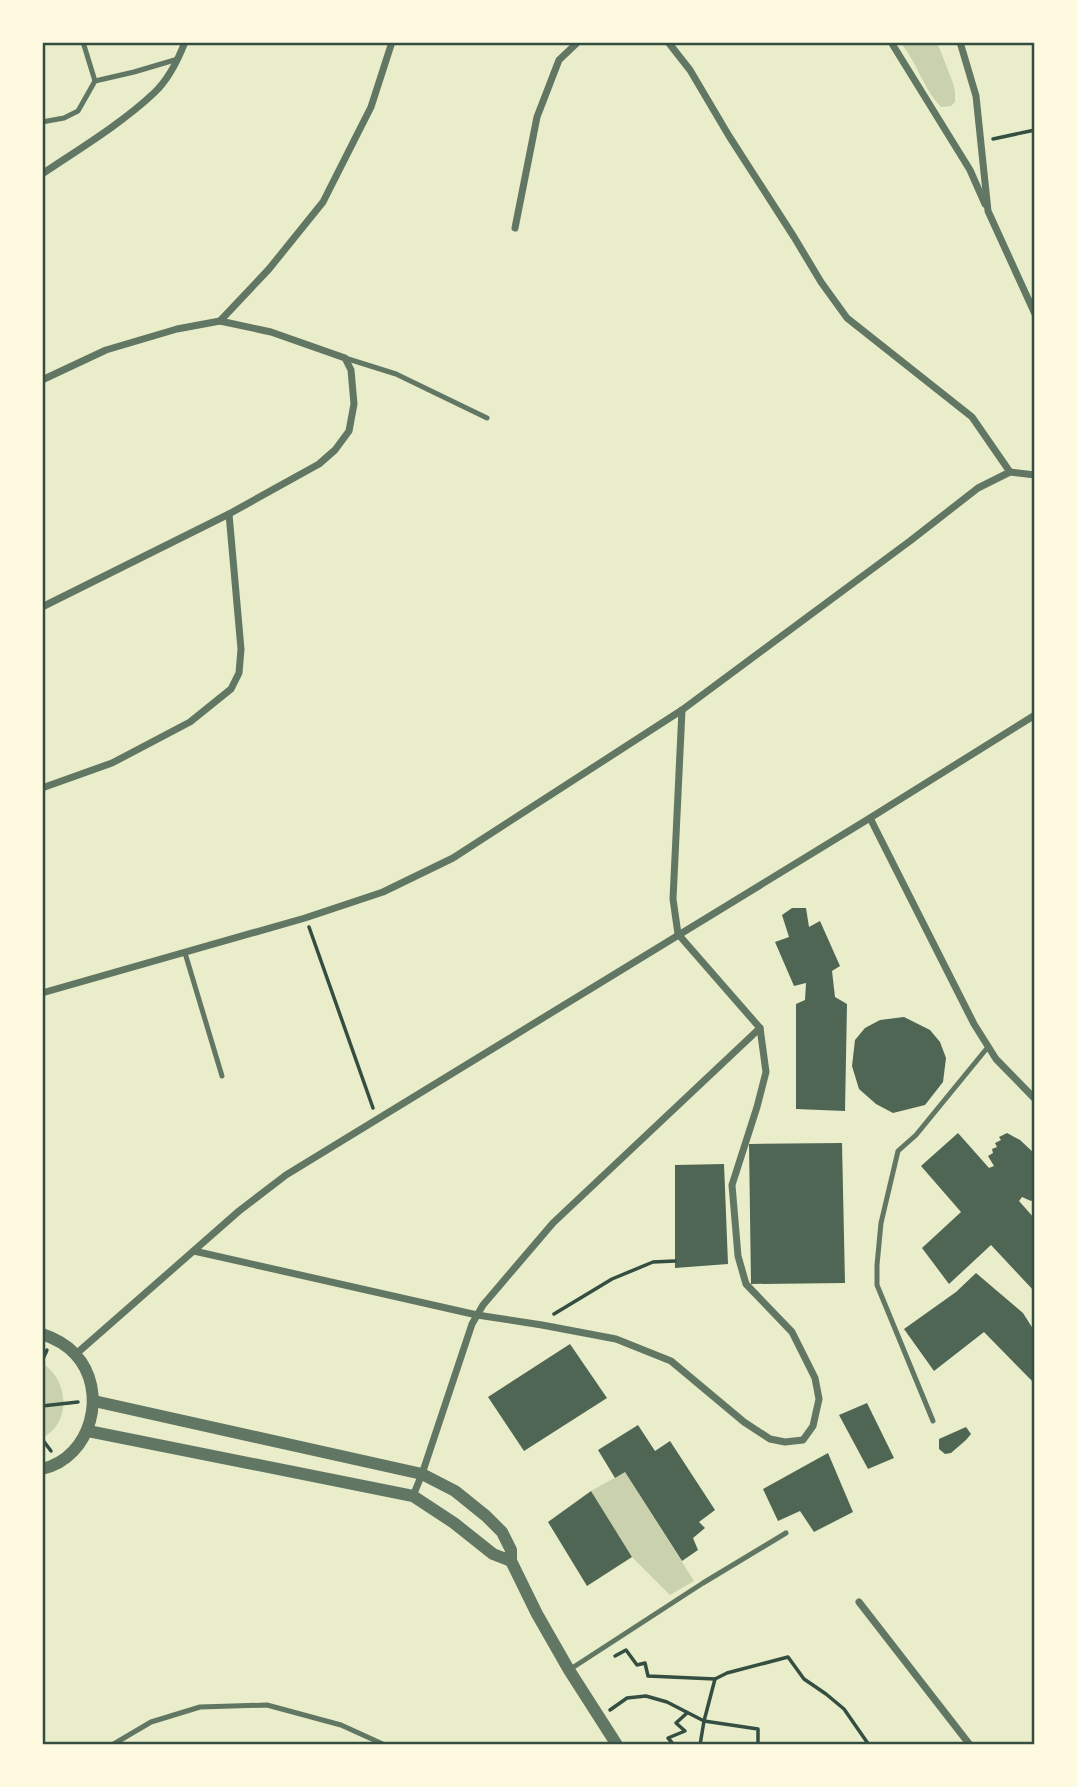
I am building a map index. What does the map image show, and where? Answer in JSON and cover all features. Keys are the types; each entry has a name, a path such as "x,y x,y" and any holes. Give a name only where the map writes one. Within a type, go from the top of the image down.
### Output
{"street":[{"path":"42,174 111,127 155,92 178,59 185,42"},
{"path":"220,321 269,269 323,202 371,107 392,42"},
{"path":"515,228 537,117 559,60 578,42"},
{"path":"668,42 690,70 821,282 847,318 972,418 1010,472"},
{"path":"891,42 970,170 1035,314"},
{"path":"960,42 976,96 988,211"},
{"path":"42,380 106,350 177,329 220,321 271,332 345,358 351,370 354,404 349,431 335,450 318,464 229,514 42,607"},
{"path":"44,994 305,918 383,892 453,858 682,710 978,488 1010,472 1035,475"},
{"path":"42,788 112,763 190,722 231,689 239,673 241,649 229,514"},
{"path":"194,1251 477,1315 616,1339 671,1361 744,1422 770,1439 785,1442 803,1440 813,1426 819,1399 815,1378 792,1332 746,1284 738,1256 732,1185 757,1107 765,1072 760,1028 678,934 673,899 682,710"},
{"path":"76,1354 239,1211 286,1175 1035,715"},
{"path":"870,818 974,1024 996,1059 1035,1099"},
{"path":"413,1496 472,1324 484,1305 552,1223 760,1028"},
{"path":"42,1334 60,1342 76,1354 89,1376 94,1401 88,1431 73,1452 52,1467 42,1469"},
{"path":"94,1401 422,1474 456,1491 502,1532 511,1550 510,1561 537,1614 617,1745"},
{"path":"88,1431 413,1496 493,1553 510,1561"},
{"path":"859,1602 971,1745"}],"lane":[{"path":"42,122 64,118 78,111 95,81 83,42"},
{"path":"95,81 178,59"},
{"path":"345,358 396,374 487,418"},
{"path":"185,953 222,1076"},
{"path":"933,1421 877,1285 881,1223 898,1151 916,1135 988,1047"},
{"path":"569,1670 786,1533"},
{"path":"112,1745 151,1722 200,1707 267,1705 341,1725 385,1745"}],"path":[{"path":"981,142 1035,130"},
{"path":"305,918 377,1119"},
{"path":"542,1325 547,1319 612,1279 653,1262 675,1261"},
{"path":"42,1406 94,1401"},
{"path":"614,1656 626,1650 637,1665 645,1663 648,1676 715,1679 727,1673 788,1657 804,1679 844,1709 869,1745"},
{"path":"700,1745 715,1679"},
{"path":"600,1718 627,1698 646,1696 704,1721 758,1729 758,1743 761,1745"},
{"path":"674,1745 668,1738 685,1731 676,1723 687,1712"}],"green space":[{"path":"900,42 937,42 955,91 955,102 951,106 941,107 935,100"},
{"path":"42,1363 58,1380 63,1401 58,1422 52,1431 42,1438"},
{"path":"625,1472 694,1581 670,1595 632,1557 591,1491"}],"building":[{"path":"792,908 806,908 809,927 820,921 840,966 832,971 835,997 847,1004 845,1111 796,1109 796,1004 805,1000 806,983 794,986 775,942 789,937 782,915"},
{"path":"904,1017 930,1030 940,1042 946,1058 943,1082 925,1105 893,1113 876,1104 859,1089 852,1066 855,1040 865,1028 880,1020"},
{"path":"958,1133 989,1168 994,1166 988,1156 993,1153 992,1149 997,1147 995,1143 1001,1140 999,1137 1007,1133 1020,1140 1035,1154 1035,1198 1031,1201 1022,1197 1019,1201 1035,1219 1035,1292 991,1245 949,1284 922,1248 961,1212 921,1166"},
{"path":"842,1143 845,1283 751,1284 749,1144"},
{"path":"724,1164 728,1264 675,1268 675,1165"},
{"path":"976,1273 1023,1313 1035,1332 1035,1384 984,1332 934,1371 904,1329 956,1292"},
{"path":"570,1344 607,1398 524,1451 488,1397"},
{"path":"867,1403 894,1458 868,1469 839,1415"},
{"path":"638,1425 655,1451 670,1441 715,1510 699,1522 705,1528 693,1538 698,1550 682,1561 625,1472 615,1478 598,1450"},
{"path":"966,1427 971,1434 951,1453 945,1454 939,1449 939,1439"},
{"path":"828,1453 853,1512 814,1532 800,1511 778,1521 763,1489"},
{"path":"591,1491 632,1557 587,1586 548,1522"}]}
